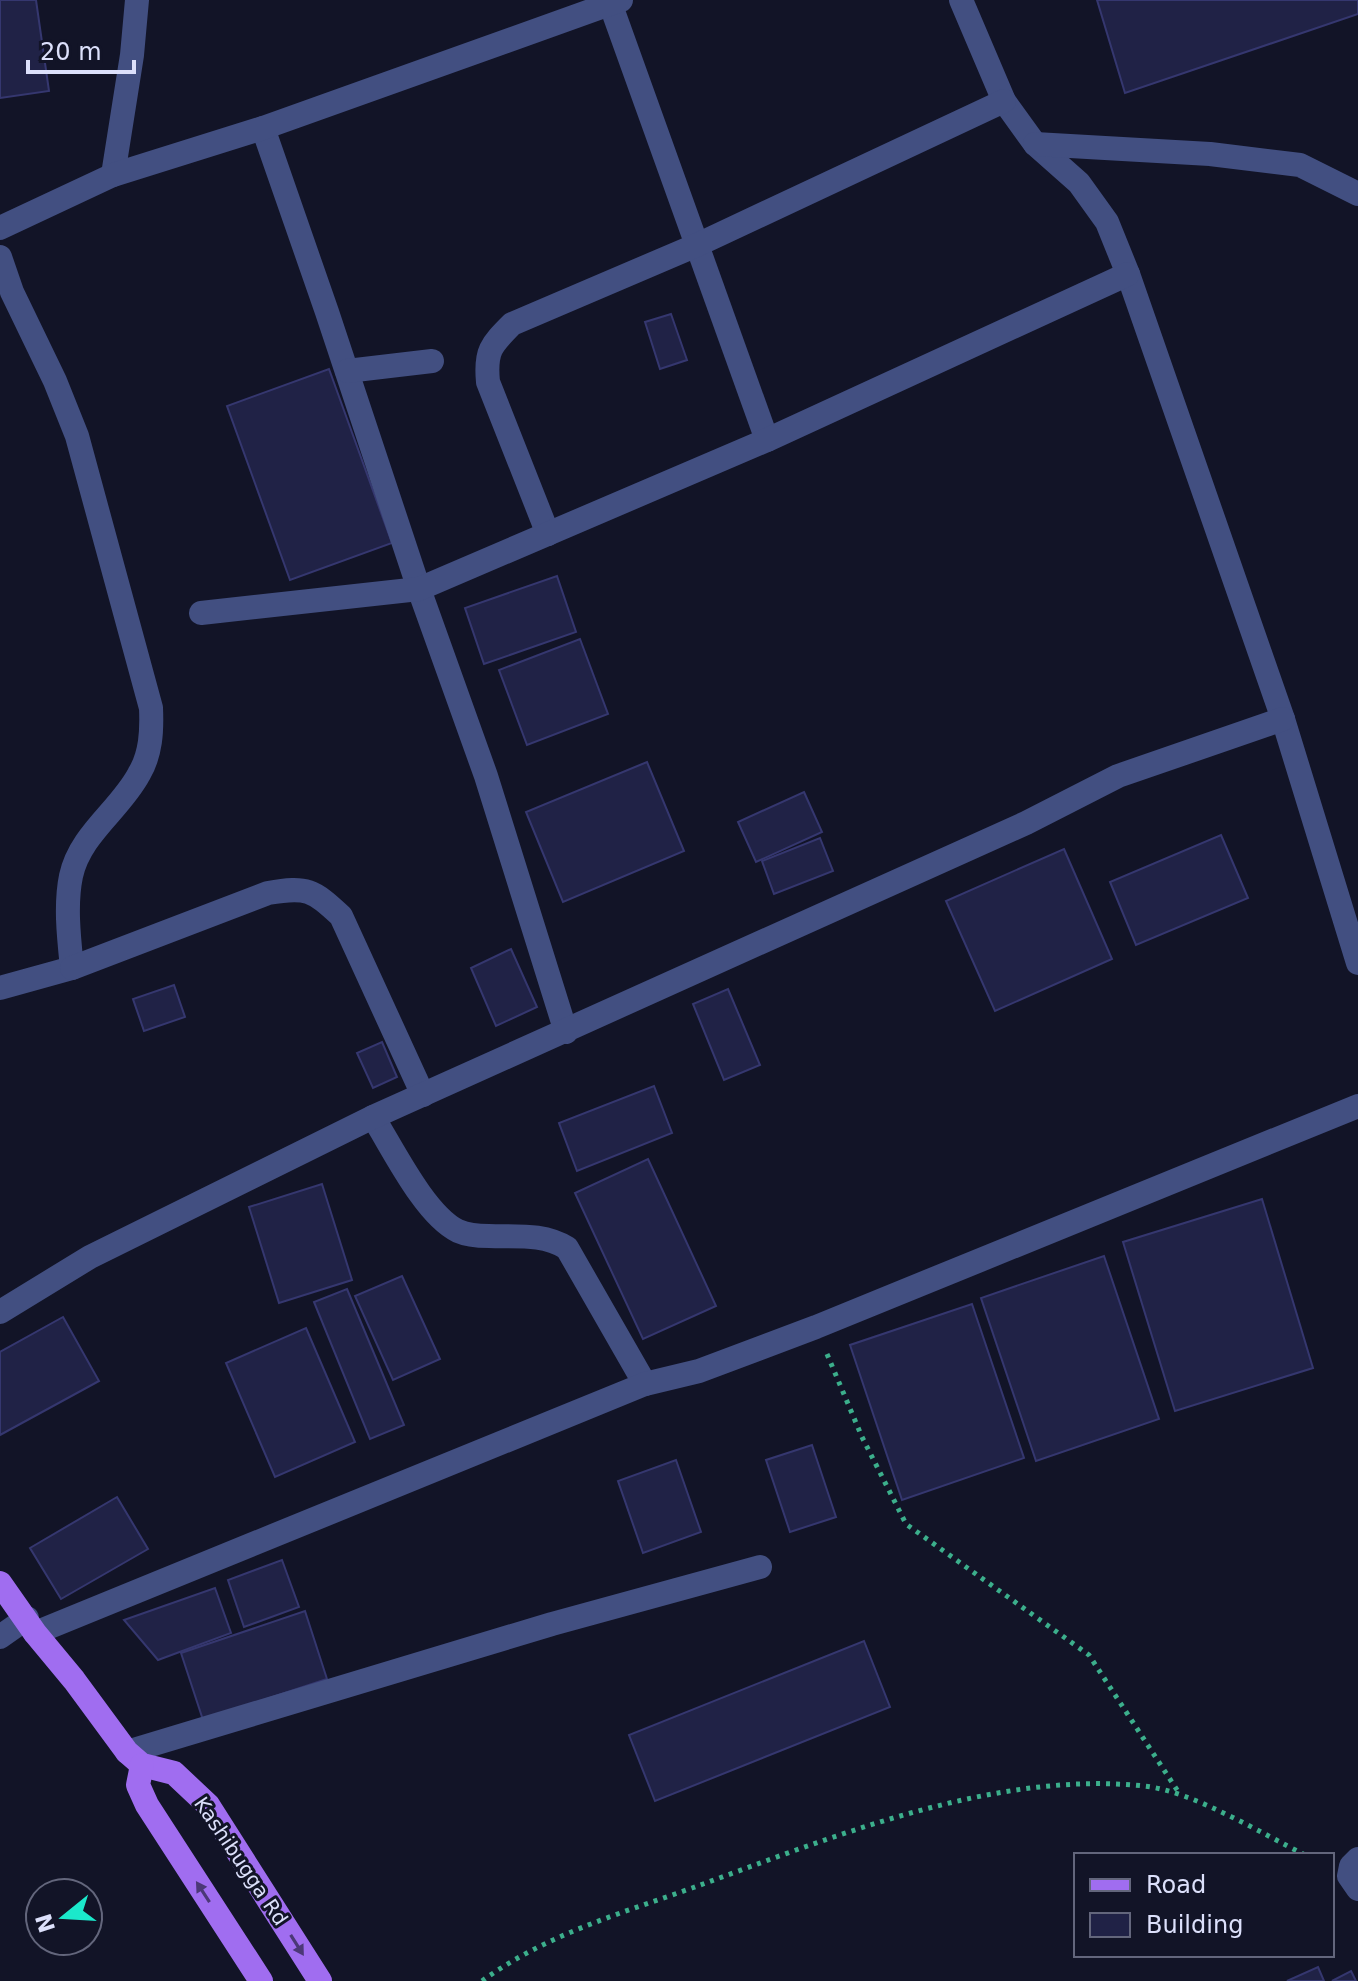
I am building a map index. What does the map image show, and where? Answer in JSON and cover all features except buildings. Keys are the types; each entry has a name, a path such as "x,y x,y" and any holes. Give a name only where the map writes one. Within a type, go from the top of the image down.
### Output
{"main road":[{"path":"0,1583 134,1759 138,1785 147,1805 261,1981"},
{"name":"Kashibugga Rd","path":"134,1759 174,1773 208,1805 320,1981"}],"street":[{"path":"113,175 132,55 137,0"},
{"path":"961,0 1004,101 1035,144 1079,183 1107,222 1128,274 1283,719 1358,963"},
{"path":"0,228 113,175 263,128 613,1 767,440"},
{"path":"548,534 488,382 486,361 493,343 512,324 697,245 1004,101"},
{"path":"263,128 419,589 486,776 566,1032"},
{"path":"1035,144 1210,154 1300,165 1358,194"},
{"path":"0,257 12,292 55,381 77,436 151,708 152,734 140,773 97,826 80,853 71,876 69,931 72,968"},
{"path":"201,613 419,589 767,440 1128,274"},
{"path":"347,371 432,361"},
{"path":"0,1312 90,1257 373,1117 1026,823 1118,776 1283,719"},
{"path":"0,988 72,968 268,893 297,888 320,896 341,916 423,1095"},
{"path":"0,1637 645,1384 699,1371 816,1327 1358,1106"},
{"path":"373,1117 425,1201 438,1216 459,1231 477,1236 553,1239 567,1248 645,1384"},
{"path":"134,1759 552,1624 760,1567"},
{"path":"1358,1859 1351,1866 1349,1876 1358,1889"}],"path":[{"path":"816,1327 862,1437 906,1524 1089,1655 1180,1794"},
{"path":"482,1981 512,1959 560,1935 822,1841 947,1804 1075,1783 1147,1786 1180,1794 1301,1853"}]}
